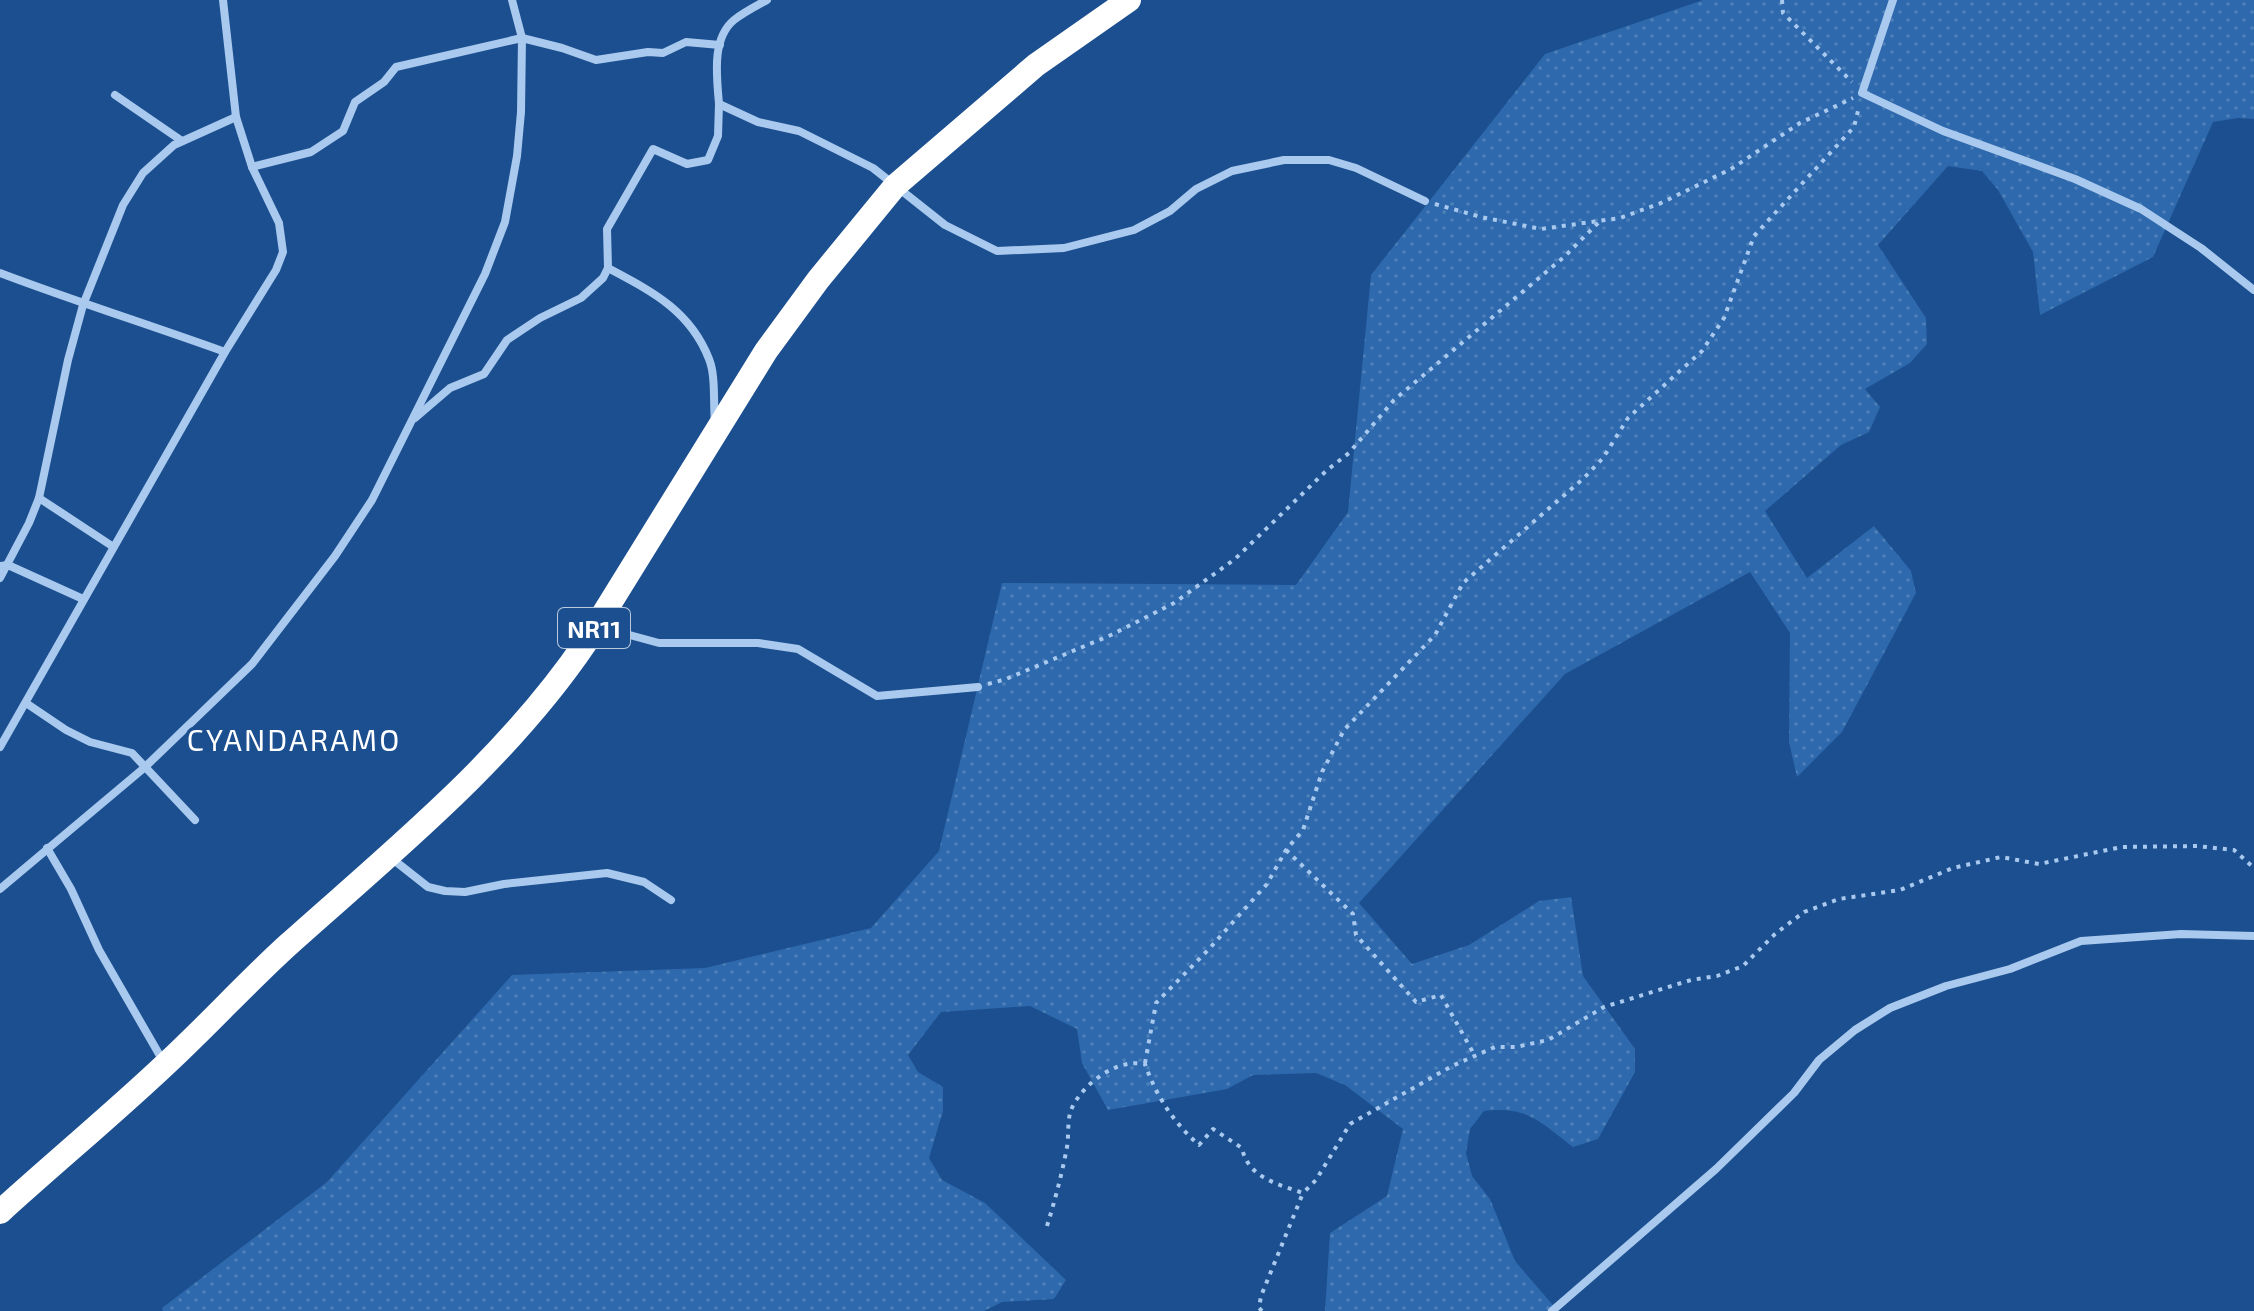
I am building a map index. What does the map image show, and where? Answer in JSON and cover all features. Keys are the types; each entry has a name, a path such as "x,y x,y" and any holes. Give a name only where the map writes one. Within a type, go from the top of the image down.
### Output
{"highway":[{"name":"NR11","path":"0,1212 166,1064 287,946 389,857 529,715 561,679 596,626 775,339 818,280 895,186 1036,65 1129,0"}],"street":[{"path":"2,743 112,546 276,270 283,252 279,223 252,167 236,117 223,0"},
{"path":"0,889 144,768 252,664 326,568 372,500 496,250 505,222 521,112 522,38 512,0"},
{"path":"411,421 450,388 484,374 507,340 540,318 581,298 603,278 608,268 607,229 653,149 687,164 708,160 718,136 716,69 722,33 733,20 767,0"},
{"path":"1893,0 1862,93 1943,131 2075,179 2141,209 2201,248 2254,290"},
{"path":"252,167 311,152 343,131 355,102 384,82 396,67 522,38 596,60 648,52 663,53 686,42 720,45"},
{"path":"115,95 182,141"},
{"path":"719,104 758,122 799,131 873,168 945,225 997,251 1064,248 1134,230 1170,211 1196,189 1232,171 1284,160 1329,160 1356,168 1425,201"},
{"path":"0,578 39,498 83,305 123,205 143,173 156,159 182,141 236,117"},
{"path":"608,268 663,297 693,330 710,360 716,435"},
{"path":"0,273 83,305 148,323 225,352"},
{"path":"39,498 112,546"},
{"path":"4,565 83,599"},
{"path":"596,626 659,643 758,643 798,649 877,696 978,687"},
{"path":"26,703 90,742 132,753 195,820"},
{"path":"47,848 71,889 99,950 166,1064"},
{"path":"389,857 428,887 445,891 465,892 504,884 607,873 644,882 671,900"},
{"path":"1552,1311 1716,1169 1794,1093 1819,1060 1855,1030 1890,1008 1946,986 2010,969 2081,941 2181,934 2254,936"}],"path":[{"path":"1782,0 1783,13 1862,93"},
{"path":"1425,201 1481,217 1541,229 1620,218 1731,169 1800,123 1862,93"},
{"path":"1303,1193 1261,1179 1244,1156 1242,1148 1213,1129 1199,1145 1180,1127 1152,1084 1145,1064 1156,1003 1267,884 1286,850 1303,830 1322,772 1344,730 1435,635 1463,583 1584,478 1603,458 1628,418 1702,351 1724,318 1754,236 1854,127 1862,93"},
{"path":"978,687 1006,679 1111,635 1174,603 1235,559 1326,471 1349,453 1394,400 1564,257 1600,221"},
{"path":"1262,1311 1259,1308 1261,1296 1303,1193 1316,1180 1350,1124 1495,1047 1516,1047 1548,1040 1604,1007 1743,966 1775,934 1804,912 1839,899 1900,890 1953,868 2001,857 2039,864 2122,847 2197,846 2234,850 2254,868"},
{"path":"1286,850 1353,914 1356,935 1416,1002 1441,995 1475,1056"},
{"path":"1047,1226 1068,1143 1070,1112 1082,1092 1115,1066 1130,1061 1145,1064"}],"shaded area":[{"path":"1703,0 2254,0 2254,119 2213,122 2153,257 2040,315 2033,252 1998,190 1982,171 1948,166 1878,245 1926,318 1927,344 1910,363 1865,389 1880,407 1869,432 1841,445 1765,511 1807,578 1874,526 1911,571 1916,593 1842,732 1797,777 1789,742 1790,633 1750,572 1565,674 1359,903 1412,964 1469,945 1539,901 1571,897 1583,976 1635,1049 1635,1072 1598,1139 1573,1147 1533,1118 1512,1111 1484,1111 1470,1129 1466,1153 1472,1176 1490,1199 1515,1261 1558,1311 1325,1311 1330,1233 1387,1196 1403,1129 1345,1085 1316,1073 1253,1075 1227,1089 1108,1110 1082,1063 1077,1029 1030,1006 941,1012 908,1055 918,1072 943,1087 943,1111 929,1158 942,1180 985,1203 1066,1280 1054,1299 1002,1302 984,1311 163,1311 162,1308 327,1182 512,975 705,968 871,928 939,851 1002,583 1296,585 1348,512 1371,275 1545,54"}],"district":[{"name":"CYANDARAMO","path":"294,739"}]}
